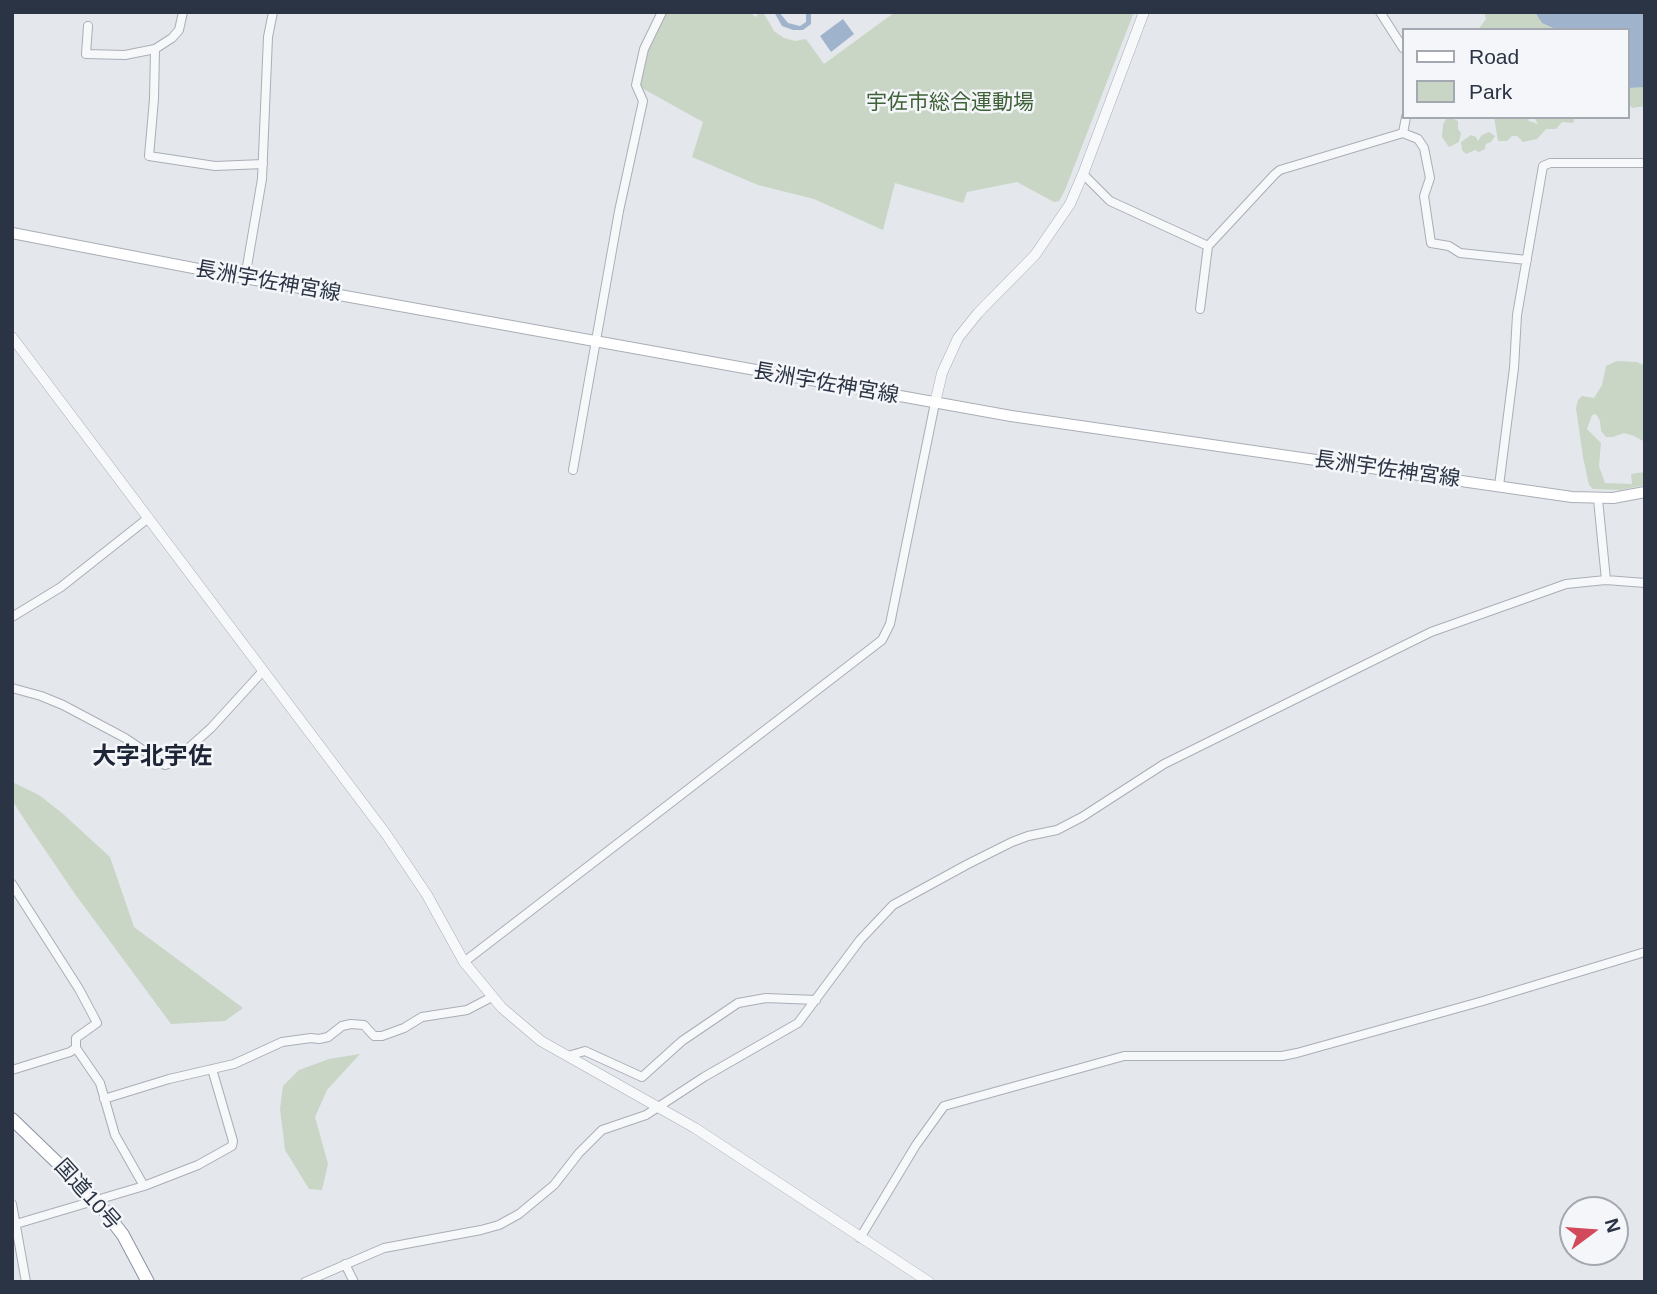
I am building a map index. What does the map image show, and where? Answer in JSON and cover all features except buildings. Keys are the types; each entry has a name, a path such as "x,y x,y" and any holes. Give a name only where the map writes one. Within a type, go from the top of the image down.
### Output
{"highway":[{"name":"国道10号","path":"12,1119 97,1201 122,1235 148,1282"}],"main road":[{"name":"長洲宇佐神宮線","path":"12,233 935,403 1598,499 1645,492"}],"street":[{"path":"88,26 86,54 125,55 155,49 172,38 178,30 183,12"},
{"path":"245,278 263,164 268,37 273,12"},
{"path":"573,470 643,101 636,85 644,49 662,12"},
{"path":"464,962 882,640 890,624 942,373 958,338 1047,240 1070,204 1144,12"},
{"path":"1380,12 1402,46"},
{"path":"155,49 149,156 215,166 263,164"},
{"path":"1403,133 1406,119"},
{"path":"1200,309 1208,246 1280,170 1403,133 1418,139 1424,148 1430,178 1424,196 1431,243 1449,246 1460,253 1527,260"},
{"path":"1499,486 1513,380 1517,315 1542,174 1547,164 1645,163"},
{"path":"1083,174 1110,201 1208,246"},
{"path":"12,337 406,862 464,962 492,997 527,1030 726,1148 929,1282"},
{"path":"1598,499 1606,580"},
{"path":"12,617 61,587 147,519"},
{"path":"305,1282 384,1248 481,1230 509,1220 548,1191 594,1137 612,1126 646,1115 704,1077 793,1027 804,1017 875,922 893,905 923,888 1012,842 1057,830 1164,764 1409,641 1453,623 1578,581 1645,583"},
{"path":"12,688 41,696 73,710 125,738 165,765 173,762 211,728 263,671"},
{"path":"12,884 95,1018 97,1023 76,1038 76,1048 100,1083 115,1135 144,1186"},
{"path":"860,1238 916,1145 944,1106 1125,1056 1282,1056 1297,1053 1483,1002 1645,952"},
{"path":"104,1099 169,1079 234,1064 282,1042 328,1037 342,1026 364,1025 374,1035 382,1036 404,1028 422,1017 467,1010 492,997"},
{"path":"568,1056 585,1051 642,1077 697,1029 738,1003 766,998 816,1000"},
{"path":"12,1070 76,1048"},
{"path":"16,1224 144,1186 198,1165 232,1146 233,1141 212,1069"},
{"path":"12,1204 26,1282"},
{"path":"345,1264 354,1282"}],"green space":[{"name":"宇佐市総合運動場","path":"663,12 749,12 756,17 759,12 763,12 774,31 784,38 795,41 806,39 824,64 895,12 1134,12 1059,201 1054,202 1017,182 967,192 963,203 895,183 883,230 814,199 758,185 692,157 703,122 640,87 641,66"},
{"path":"1484,12 1544,12 1561,28 1479,28 1486,19"},
{"path":"1645,81 1645,106 1633,108 1629,105 1629,82"},
{"path":"1446,119 1458,121 1461,133 1459,142 1449,147 1442,137"},
{"path":"1494,119 1528,119 1538,124 1535,119 1574,119 1573,123 1562,122 1556,129 1546,129 1537,139 1523,142 1517,136 1512,136 1507,141 1498,141"},
{"path":"1489,132 1495,136 1486,144 1485,149 1466,154 1462,150 1461,142 1471,135 1478,141 1482,135"},
{"path":"1617,361 1637,362 1645,366 1645,442 1624,433 1606,437 1601,431 1596,414 1592,415 1587,429 1601,443 1599,466 1605,483 1632,484 1631,474 1645,472 1645,485 1621,490 1593,489 1589,485 1583,457 1576,408 1582,396 1594,398 1602,385 1606,366"},
{"path":"12,782 39,795 110,857 134,927 243,1008 225,1021 171,1024 28,825 12,800"},
{"path":"360,1054 327,1090 315,1117 328,1164 322,1190 309,1189 285,1150 280,1109 283,1086 299,1070 329,1059"}],"water":[{"path":"774,12 779,12 788,23 800,26 806,22 806,12 811,12 811,24 803,30 793,30 782,26"},
{"path":"1535,12 1645,12 1645,87 1629,88 1629,28 1553,28 1542,23"},
{"path":"843,19 854,34 831,52 820,36"}],"district":[{"name":"大字北宇佐","path":"152,757"}]}
